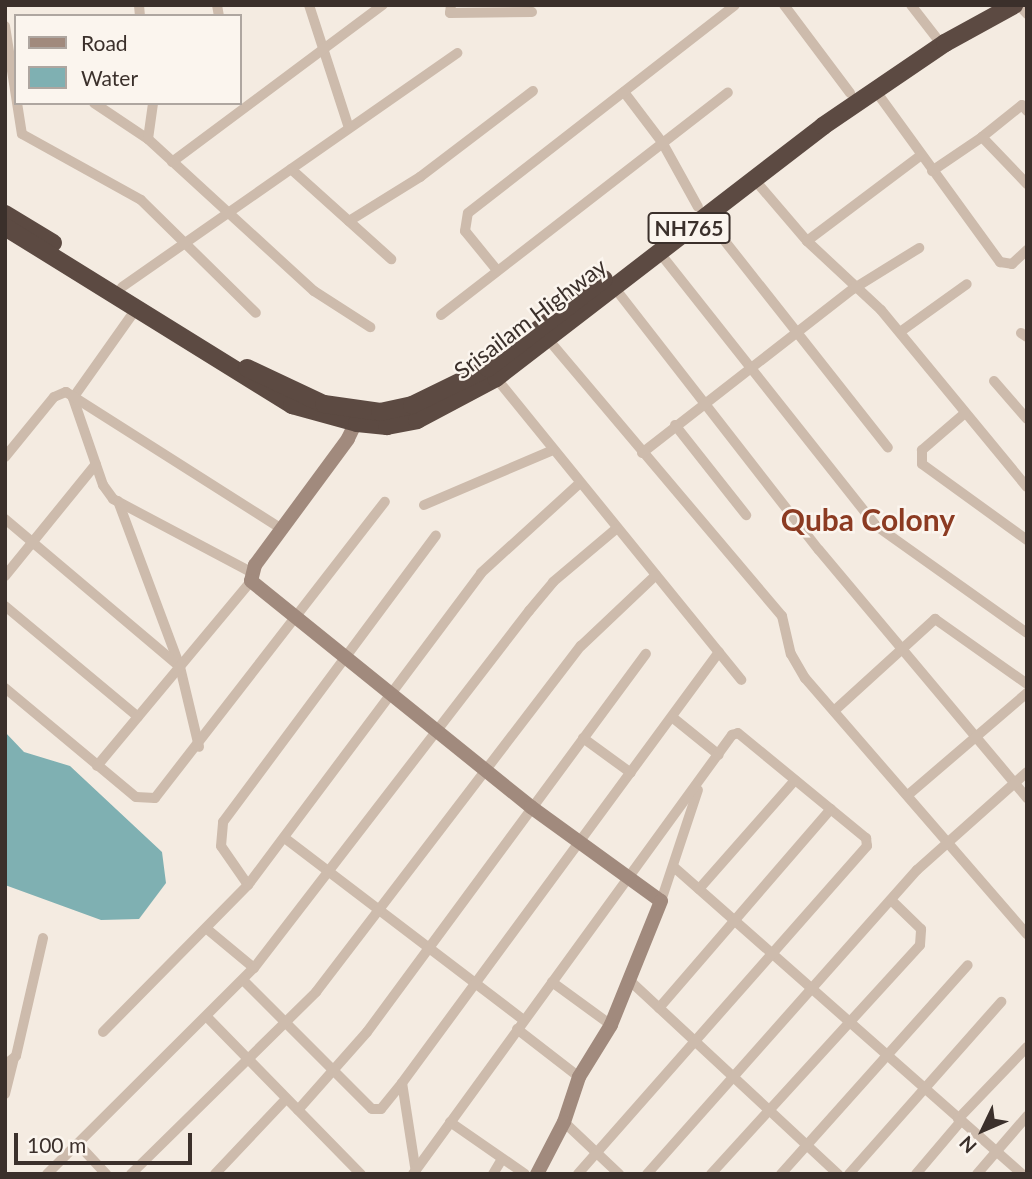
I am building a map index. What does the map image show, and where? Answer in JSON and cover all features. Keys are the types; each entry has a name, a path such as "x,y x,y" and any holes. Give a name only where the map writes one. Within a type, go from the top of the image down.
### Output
{"highway":[{"name":"Srisailam Highway","path":"5,214 257,374 324,404 387,426 417,420 496,378 659,252 702,211 754,179 990,5"},
{"name":"Srisailam Highway","path":"5,227 258,388 292,405 359,417 412,405 478,374 702,211 850,93 938,41 1014,5"}],"street":[{"path":"309,5 321,52 349,128"},
{"path":"172,162 383,5"},
{"path":"451,5 450,13 532,12"},
{"path":"496,269 465,231 468,214 735,5"},
{"path":"784,5 850,93"},
{"path":"911,5 938,41"},
{"path":"1019,5 1027,15"},
{"path":"6,30 14,87"},
{"path":"122,287 457,54"},
{"path":"875,90 920,156 1000,262 1012,264 1027,250"},
{"path":"349,221 420,177 533,91"},
{"path":"624,92 662,142 702,211 799,330 888,448"},
{"path":"441,314 728,92"},
{"path":"17,105 22,134 142,201 188,242 256,313"},
{"path":"97,105 148,139 314,291 370,327"},
{"path":"148,139 153,105"},
{"path":"232,105 234,116"},
{"path":"932,172 1022,105 1027,111"},
{"path":"982,137 1027,184"},
{"path":"807,242 920,156"},
{"path":"291,169 391,259"},
{"path":"754,179 807,242 900,332 1027,487"},
{"path":"642,453 750,366 853,289 919,248"},
{"path":"659,252 874,525 1027,633"},
{"path":"900,332 967,284"},
{"path":"614,287 902,648 1027,798"},
{"path":"73,398 136,309"},
{"path":"547,338 782,616 797,667 951,841 1026,931"},
{"path":"496,378 741,680"},
{"path":"994,381 1027,419"},
{"path":"5,457 54,397 66,392 282,529"},
{"path":"73,398 108,494 251,577 389,695 485,771 661,901"},
{"path":"965,413 922,450 922,464 1027,540"},
{"path":"97,766 251,577 359,417"},
{"path":"675,425 746,516"},
{"path":"424,505 553,450"},
{"path":"5,576 96,464"},
{"path":"103,1032 248,886 286,839 389,695 488,564 580,483"},
{"path":"118,501 180,667 199,747"},
{"path":"5,688 97,766 143,800 167,787 385,502"},
{"path":"5,519 180,667"},
{"path":"47,1174 254,968 330,875 553,582 616,528"},
{"path":"248,886 221,846 223,822 342,655 436,535"},
{"path":"131,1174 316,992 581,646 656,575"},
{"path":"5,607 138,717"},
{"path":"834,711 930,621 940,620 1027,684"},
{"path":"243,980 378,1111 476,984 719,652"},
{"path":"298,1110 335,1072 646,654"},
{"path":"908,795 1027,693"},
{"path":"672,717 719,755"},
{"path":"415,1173 520,1024 738,733 831,809 867,846 773,956 578,1174"},
{"path":"583,738 631,773"},
{"path":"647,1174 892,901 951,841 1027,772"},
{"path":"699,889 795,780"},
{"path":"537,1174 564,1122 579,1076 611,1025 675,868 700,783"},
{"path":"659,1008 831,809"},
{"path":"286,839 476,984 579,1076"},
{"path":"675,868 1022,1174"},
{"path":"710,1174 923,937 910,916 892,901"},
{"path":"207,929 254,968"},
{"path":"5,1094 10,1061 43,938"},
{"path":"781,1174 968,965"},
{"path":"628,979 805,1148 838,1174"},
{"path":"552,982 611,1025"},
{"path":"849,1174 922,1087 1001,1002"},
{"path":"207,1017 285,1100 361,1174"},
{"path":"916,1174 960,1120 1027,1047"},
{"path":"402,1083 415,1173"},
{"path":"215,1174 285,1100"},
{"path":"977,1174 1027,1116"},
{"path":"450,1122 525,1174"},
{"path":"564,1122 619,1174"},
{"path":"79,1145 98,1171"},
{"path":"493,1174 502,1159"}],"water":[{"path":"5,732 24,752 70,766 162,852 166,883 139,919 101,920 5,885"}],"district":[{"name":"Quba Colony","path":"868,519"}]}
